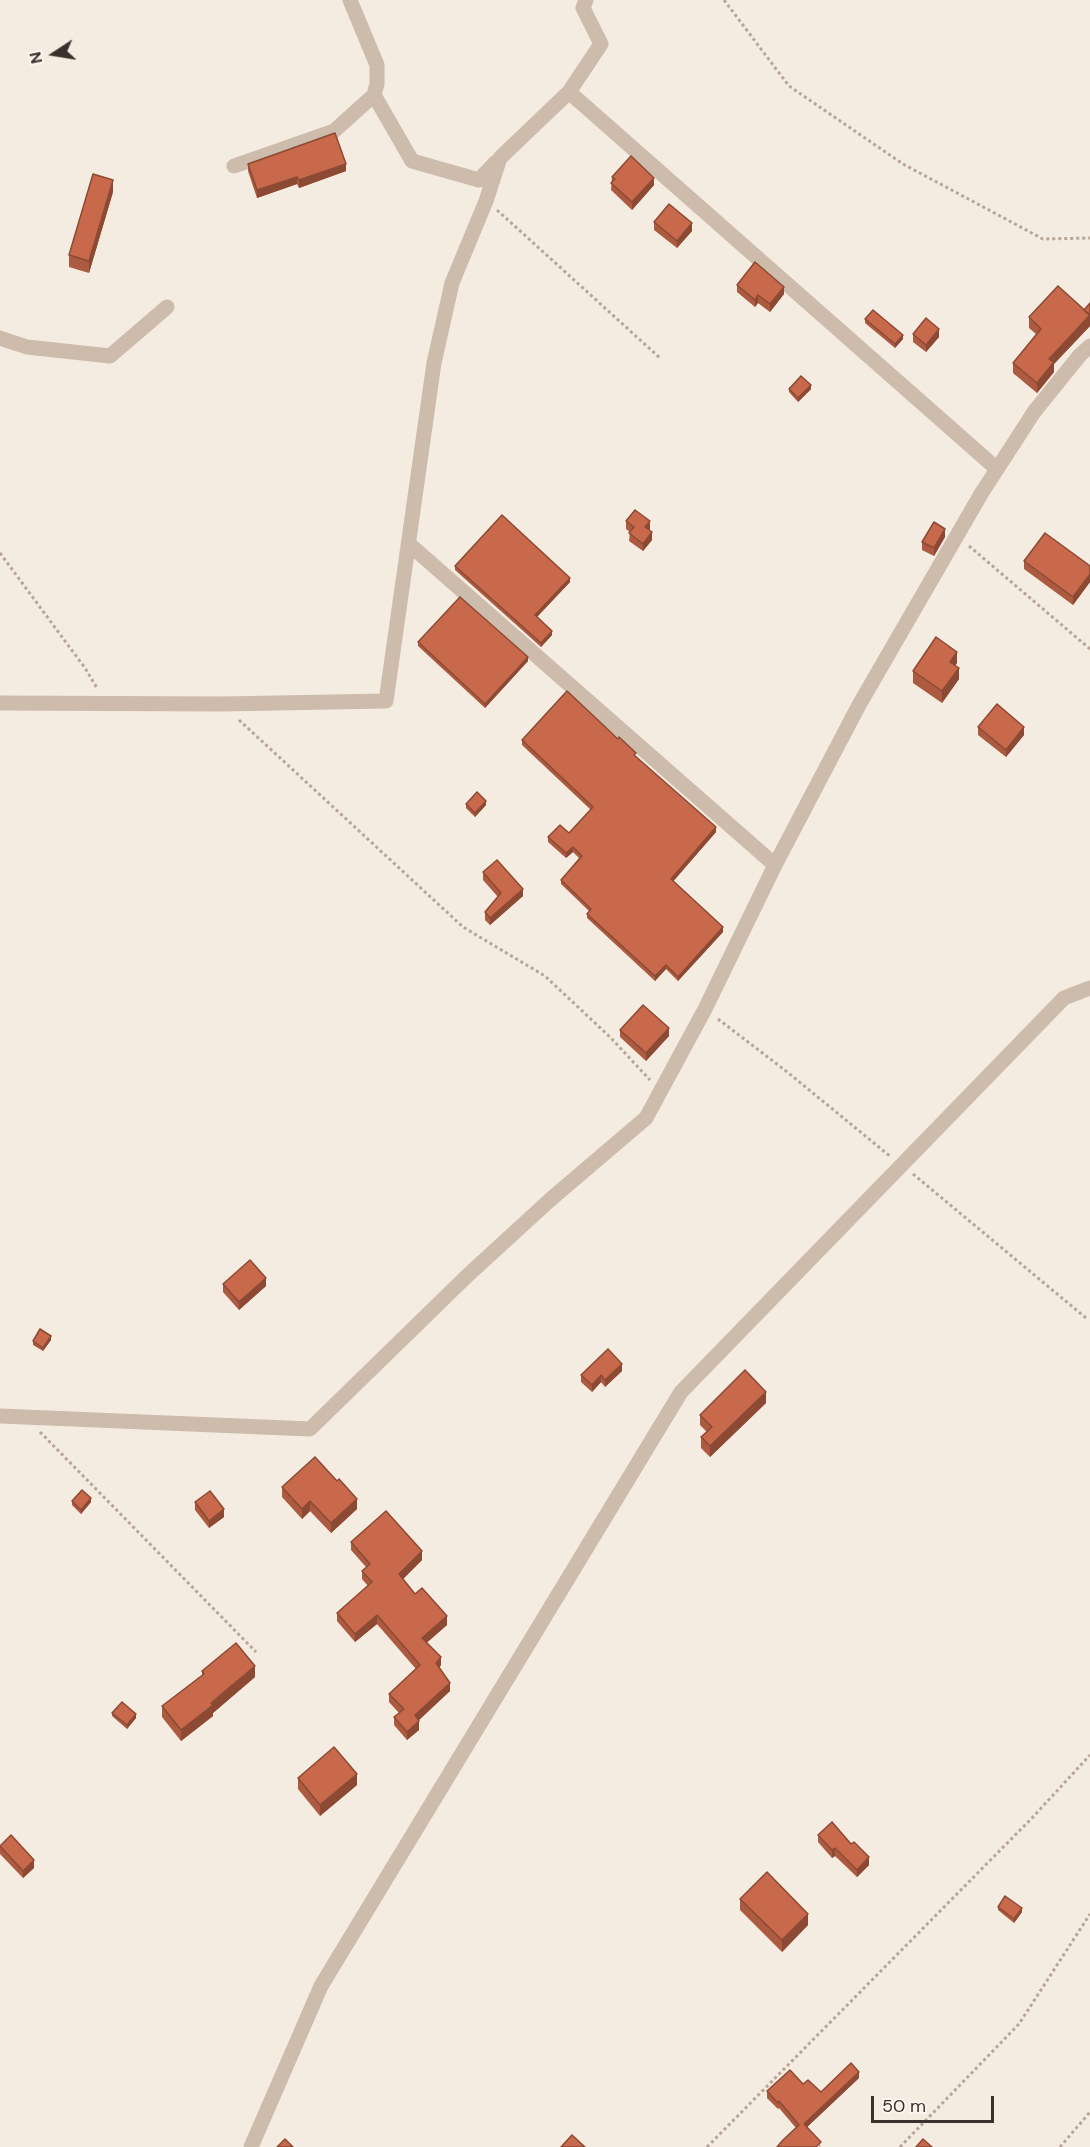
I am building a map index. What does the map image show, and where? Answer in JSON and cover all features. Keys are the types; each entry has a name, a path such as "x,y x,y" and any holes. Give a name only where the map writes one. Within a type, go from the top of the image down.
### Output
{"street":[{"path":"350,0 377,65 374,95 412,161 479,180 569,92 601,44 583,8 586,0"},
{"path":"569,92 997,469"},
{"path":"234,166 334,131 374,95"},
{"path":"0,703 222,704 386,701 436,351 452,283 486,201 500,158"},
{"path":"0,338 27,347 110,356 167,307"},
{"path":"0,1416 310,1429 468,1275 551,1199 646,1118 705,1009 775,865 858,705 956,535 997,469 1034,412 1080,355 1090,346"},
{"path":"409,544 775,865"},
{"path":"251,2147 321,1986 681,1392 1064,998 1090,988"}],"path":[{"path":"724,0 789,86 903,164 1043,238 1090,238"},
{"path":"486,201 660,358"},
{"path":"956,535 1090,649"},
{"path":"0,553 85,668 105,702"},
{"path":"222,704 463,927 545,976 611,1038 660,1091"},
{"path":"24,1416 256,1652"},
{"path":"707,2147 1032,1818 1090,1755"},
{"path":"900,2147 1019,2025 1090,1914"},
{"path":"1060,2147 1090,2112"}],"building":[{"path":"335,133 346,164 299,180 297,177 257,190 248,164"},
{"path":"631,156 654,178 632,202 611,183 615,179 612,177"},
{"path":"93,174 113,180 89,261 69,255"},
{"path":"669,204 692,223 677,241 654,222"},
{"path":"755,262 784,287 770,304 758,295 755,300 737,285"},
{"path":"1058,286 1090,315 1049,359 1054,362 1037,383 1013,363 1041,329 1029,317"},
{"path":"1090,303 1090,316 1084,310"},
{"path":"873,310 903,335 895,344 865,319"},
{"path":"926,318 939,329 926,345 913,334"},
{"path":"801,376 811,385 798,398 789,389"},
{"path":"635,510 650,521 645,527 652,532 643,544 629,533 634,527 626,521"},
{"path":"502,515 570,578 535,615 552,631 541,643 455,566"},
{"path":"934,522 945,529 934,548 922,542"},
{"path":"1045,533 1090,566 1090,574 1073,597 1024,561"},
{"path":"460,597 528,657 485,704 418,642"},
{"path":"936,637 957,652 950,662 959,668 942,691 913,671"},
{"path":"567,691 636,753 634,755 716,827 671,879 723,927 678,977 666,965 655,976 587,914 591,909 561,880 582,856 573,847 566,853 548,837 560,825 569,833 593,807 522,740"},
{"path":"997,704 1024,727 1006,750 978,727"},
{"path":"477,792 486,801 475,813 466,804"},
{"path":"497,860 523,889 490,918 485,912 501,893 483,872"},
{"path":"643,1005 669,1028 646,1053 620,1030"},
{"path":"250,1260 266,1278 239,1302 223,1284"},
{"path":"40,1329 51,1336 43,1348 33,1341"},
{"path":"608,1349 622,1364 605,1380 601,1375 592,1385 581,1375"},
{"path":"745,1370 766,1392 710,1446 701,1437 712,1427 700,1415"},
{"path":"315,1457 357,1499 331,1523 310,1501 302,1509 282,1487"},
{"path":"82,1490 91,1498 81,1510 72,1501"},
{"path":"210,1491 224,1509 209,1521 195,1502"},
{"path":"386,1511 422,1551 399,1574 415,1594 422,1588 447,1616 422,1638 441,1657 436,1663 450,1683 415,1715 419,1721 407,1732 394,1717 404,1709 389,1694 420,1665 377,1615 355,1634 337,1613 372,1582 362,1571 370,1564 351,1542"},
{"path":"236,1643 255,1666 211,1703 213,1705 181,1730 162,1706 204,1674 202,1671"},
{"path":"122,1702 136,1714 127,1725 112,1713"},
{"path":"334,1747 357,1774 320,1805 298,1778"},
{"path":"832,1822 851,1844 854,1842 869,1857 857,1870 835,1848 832,1850 818,1835"},
{"path":"11,1835 34,1860 23,1871 0,1846"},
{"path":"767,1872 808,1914 782,1940 740,1899"},
{"path":"1005,1896 1022,1908 1014,1919 998,1907"},
{"path":"851,2063 859,2072 804,2124 821,2142 816,2147 777,2147 799,2125 779,2101 778,2103 767,2091 790,2070 803,2084 808,2080 821,2092"},
{"path":"572,2135 585,2147 561,2147"},
{"path":"285,2139 293,2147 277,2147"},
{"path":"923,2139 932,2147 916,2147"}]}
